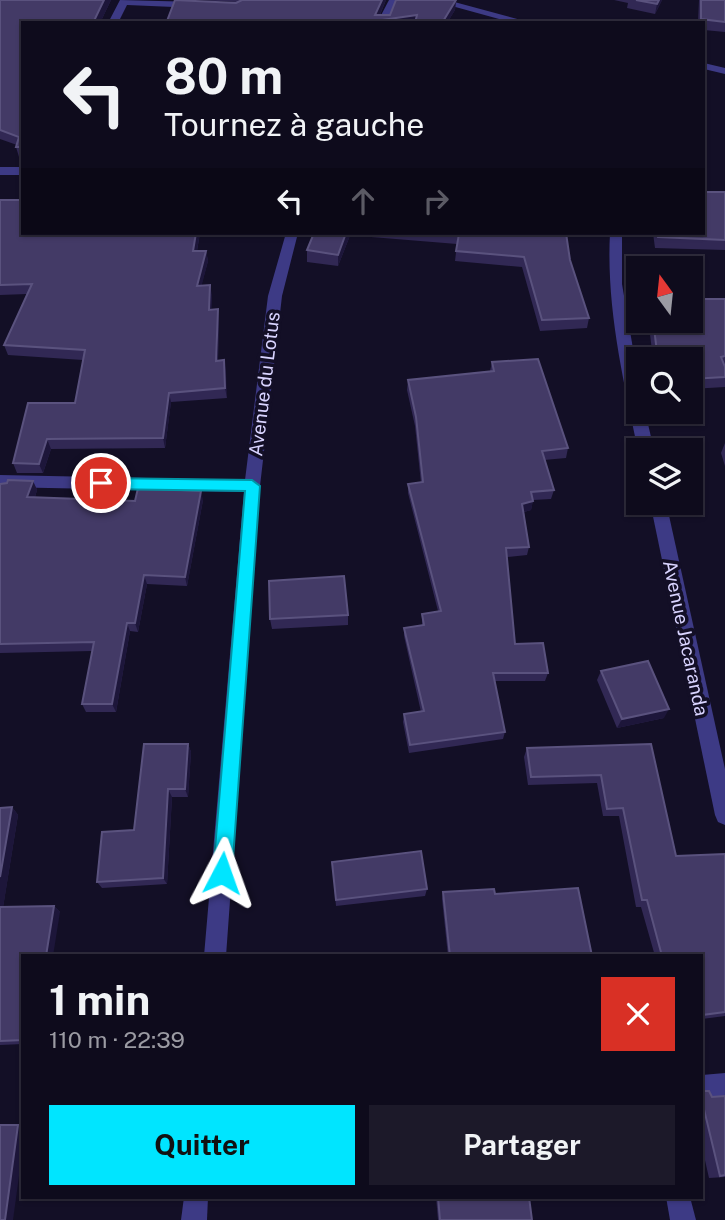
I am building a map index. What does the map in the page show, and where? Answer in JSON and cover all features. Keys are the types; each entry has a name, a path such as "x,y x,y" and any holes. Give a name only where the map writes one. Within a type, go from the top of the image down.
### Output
{"street":[{"path":"383,21 394,0"},
{"path":"435,0 519,21"},
{"path":"114,21 125,1 212,6"},
{"path":"705,66 725,71"},
{"path":"0,171 21,171"},
{"name":"Avenue du Lotus","path":"215,954 252,486 275,296 291,235"},
{"path":"616,235 615,284 631,383 643,438"},
{"path":"0,481 252,486"},
{"name":"Avenue Jacaranda","path":"661,515 725,815"},
{"path":"703,1087 725,1085"},
{"path":"194,1220 196,1199"},
{"path":"678,1199 683,1220"}],"building":[{"path":"0,0 104,0 94,21 21,21 21,147 16,147 19,137 0,130"},
{"path":"175,0 236,3 242,0 382,0 375,15 390,15 396,0 456,0 443,21 416,21 417,15 375,21 167,21"},
{"path":"636,0 659,0 657,4"},
{"path":"701,0 725,0 725,22 701,19"},
{"path":"705,192 725,192 725,240 658,237 705,235"},
{"path":"0,200 21,200 21,235 196,235 193,251 206,251 197,286 210,285 209,310 218,309 216,361 224,360 225,388 169,393 163,438 47,439 39,464 13,463 28,403 75,403 85,350 4,345 32,284 0,285"},
{"path":"313,235 345,235 338,255 307,250"},
{"path":"459,235 566,235 570,260 589,318 542,320 524,257 456,251"},
{"path":"704,299 725,299 725,356 721,357 725,377 703,378 703,347 656,347 655,333 703,333"},
{"path":"538,359 568,448 542,451 554,490 531,492 533,501 522,504 529,547 506,548 515,644 543,643 548,673 493,673 505,732 410,745 404,714 424,711 404,628 424,625 422,614 441,611 408,484 423,482 416,417 408,380 494,371 492,362"},
{"path":"8,480 33,481 27,497 135,501 138,488 201,491 185,577 144,575 135,623 127,623 112,704 82,704 94,642 0,644 0,484 7,483"},
{"path":"344,576 348,615 270,619 269,581"},
{"path":"648,661 669,709 622,719 601,671"},
{"path":"144,744 188,744 185,789 168,789 163,878 97,882 102,832 134,830"},
{"path":"651,744 676,856 725,854 725,1012 703,1015 703,954 661,954 647,900 642,900 623,808 607,809 601,775 531,777 527,748"},
{"path":"12,807 0,877 0,808"},
{"path":"421,851 427,889 336,900 332,862"},
{"path":"578,888 592,954 450,954 443,892 494,889 495,894"},
{"path":"54,906 46,954 21,954 21,1040 0,1041 0,907"},
{"path":"703,1091 709,1091 712,1097 725,1096 725,1175 720,1176 703,1105"},
{"path":"0,1125 18,1125 5,1220 0,1220"},
{"path":"438,1199 529,1199 532,1220 440,1220"}],"route":[{"path":"101,483 252,486 222,873"}]}
